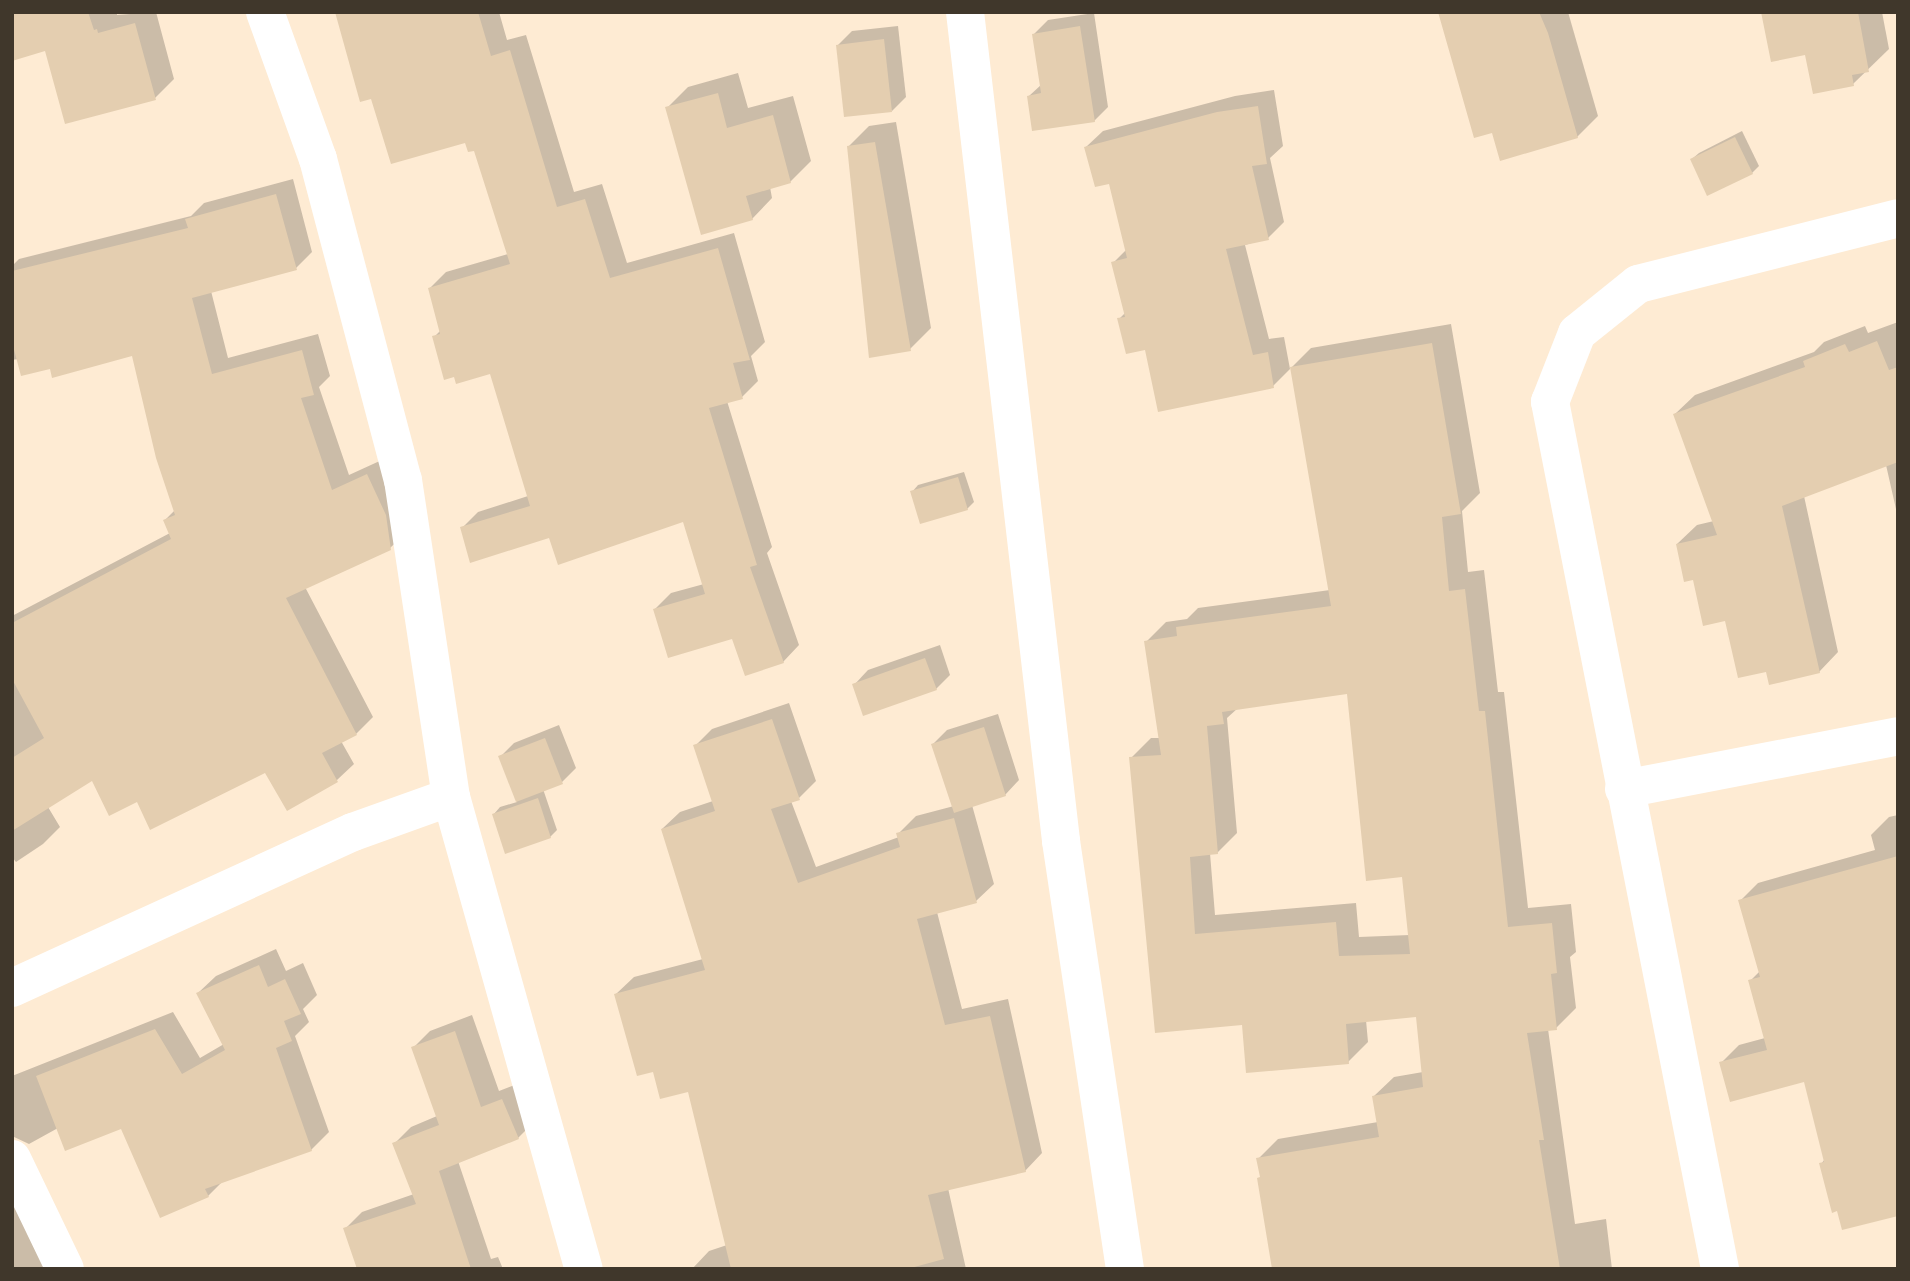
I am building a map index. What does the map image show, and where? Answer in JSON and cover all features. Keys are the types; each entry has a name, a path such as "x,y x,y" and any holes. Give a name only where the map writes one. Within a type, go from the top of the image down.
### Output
{"street":[{"path":"265,12 318,159 403,480 451,797 584,1269"},
{"path":"965,12 1061,841 1125,1269"},
{"path":"1720,1269 1550,402 1577,333 1638,284 1898,218"},
{"path":"1624,789 1898,736"},
{"path":"12,988 353,832 451,797"},
{"path":"12,1159 65,1269"}],"building":[{"path":"12,12 88,12 94,30 97,29 98,33 135,23 156,100 65,124 45,51 12,61"},
{"path":"335,12 478,12 491,56 510,50 557,207 585,199 610,278 718,248 750,360 733,363 743,399 709,408 757,565 750,567 784,663 745,676 732,639 668,658 653,609 705,594 683,522 558,565 549,538 470,563 460,527 530,506 490,374 456,384 454,377 444,380 432,336 440,334 428,288 510,264 474,151 468,152 465,143 391,164 371,99 360,102"},
{"path":"1438,12 1539,12 1548,33 1578,138 1500,161 1492,133 1474,138"},
{"path":"1761,12 1858,12 1869,72 1852,75 1854,86 1813,94 1805,55 1771,62"},
{"path":"1080,26 1095,122 1032,131 1027,96 1041,93 1032,34"},
{"path":"884,39 892,112 844,117 836,45"},
{"path":"718,93 727,128 773,115 791,183 746,196 753,220 701,235 665,107"},
{"path":"1258,106 1267,164 1252,166 1269,240 1226,249 1253,355 1268,352 1274,388 1158,412 1145,350 1126,354 1117,318 1125,317 1111,262 1127,258 1109,184 1095,187 1084,147 1217,112"},
{"path":"1735,137 1753,174 1707,196 1690,159"},
{"path":"875,142 911,351 869,358 847,146"},
{"path":"276,194 297,270 192,298 212,374 302,350 314,395 301,398 332,490 367,474 386,515 391,550 286,598 357,735 322,753 338,782 287,811 265,773 150,830 137,802 109,816 92,781 12,831 12,758 44,738 12,679 12,623 171,539 163,520 175,515 156,458 132,356 52,378 50,369 21,376 12,342 12,271 188,228 185,219"},
{"path":"1877,341 1889,370 1898,367 1898,462 1782,506 1820,673 1769,685 1766,672 1738,678 1725,621 1703,626 1693,580 1684,582 1676,544 1717,535 1673,414 1805,367 1803,361 1845,344 1849,352"},
{"path":"1432,343 1461,514 1442,517 1449,591 1465,589 1479,711 1485,711 1508,927 1552,923 1557,973 1551,974 1557,1030 1527,1033 1544,1140 1539,1140 1560,1269 1272,1269 1256,1158 1379,1137 1372,1096 1423,1087 1416,1017 1346,1024 1349,1064 1246,1073 1242,1025 1155,1033 1129,757 1161,755 1144,641 1177,636 1176,627 1331,606 1290,367","holes":["1347,694 1366,881 1402,877 1410,954 1339,956 1336,922 1195,934 1190,857 1218,854 1207,726 1224,724 1222,712"]},
{"path":"958,477 968,510 920,524 910,491"},
{"path":"925,658 937,690 863,716 852,684"},
{"path":"772,719 800,800 771,809 798,883 900,847 896,833 954,818 977,903 917,919 945,1025 990,1016 1026,1172 928,1195 944,1259 907,1269 731,1269 688,1092 660,1099 653,1072 637,1076 614,994 705,970 661,829 715,811 693,745"},
{"path":"984,727 1006,796 954,813 931,744"},
{"path":"545,738 563,784 516,802 498,756"},
{"path":"538,798 551,838 505,854 492,814"},
{"path":"1898,856 1898,1216 1842,1230 1837,1211 1832,1213 1819,1163 1824,1162 1804,1082 1730,1102 1719,1062 1767,1050 1748,980 1760,977 1738,900"},
{"path":"259,965 268,987 285,979 301,1014 284,1021 292,1041 276,1048 312,1151 205,1189 209,1197 160,1218 121,1129 65,1151 36,1076 155,1029 182,1074 225,1050 196,993"},
{"path":"455,1031 481,1107 502,1099 519,1139 439,1171 471,1269 357,1269 343,1228 416,1204 392,1143 439,1125 411,1047"}]}
